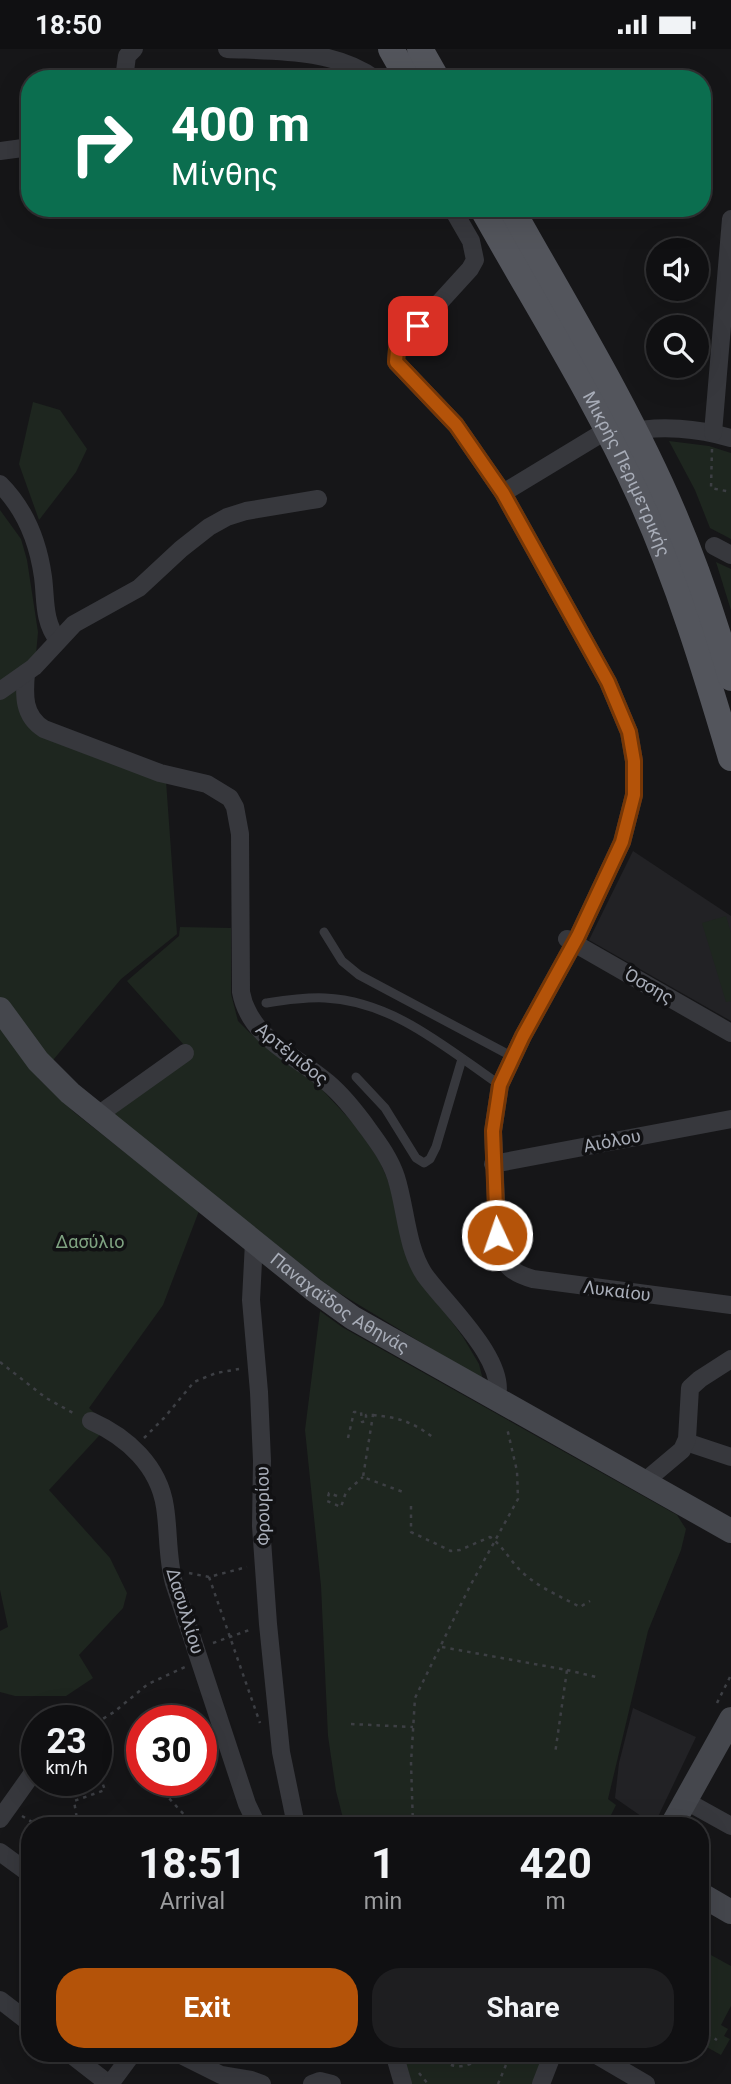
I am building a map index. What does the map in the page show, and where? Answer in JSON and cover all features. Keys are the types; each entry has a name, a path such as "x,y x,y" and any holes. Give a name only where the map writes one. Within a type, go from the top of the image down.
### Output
{"main road":[{"path":"391,49 403,70"},
{"path":"420,49 432,70"},
{"name":"Μικρής Περιμετρικής","path":"487,217 682,534 731,678"},
{"name":"Μικρής Περιμετρικής","path":"516,217 606,377 618,433 639,494 671,572 731,758"}],"street":[{"path":"125,70 127,56 134,49"},
{"path":"227,49 295,51 338,61 360,70"},
{"path":"0,151 21,148"},
{"path":"458,217 474,249 476,257 473,265 401,344 396,353 397,365 456,425 503,493 608,682 624,718 632,745 635,777 628,826 500,1085 493,1131 494,1164"},
{"path":"713,433 731,219"},
{"path":"503,493 618,433 653,429 713,433 731,438"},
{"path":"0,484 18,504 34,535 47,619 58,640"},
{"path":"0,691 26,673 81,619 139,588 197,535 218,521 246,511 318,499"},
{"path":"714,546 731,555"},
{"name":"Αρτέμιδος","path":"26,673 27,709 33,720 44,729 150,769 212,786 233,802 240,834 241,979 246,1011 262,1034 338,1091 384,1150 396,1176 412,1245 419,1263 493,1365 503,1403"},
{"name":"Όσσης","path":"571,941 731,1033"},
{"name":"Παναχαΐδος Αθηνάς","path":"0,1009 43,1067 70,1093 254,1242 353,1318 731,1531"},
{"path":"98,1115 186,1053"},
{"name":"Αιόλου","path":"494,1164 731,1119"},
{"name":"Λυκαίου","path":"494,1164 498,1248 507,1266 522,1276 731,1305"},
{"name":"Φρουρίου","path":"254,1242 251,1289 257,1365 268,1624 281,1752 294,1817"},
{"path":"644,1482 677,1456 686,1442 690,1388 700,1378 731,1359"},
{"name":"Δασυλλίου","path":"91,1421 116,1434 134,1448 151,1469 162,1493 172,1574 253,1817"},
{"path":"686,1442 731,1457"},
{"path":"677,1817 731,1719"},
{"path":"0,1819 21,1789"},
{"path":"686,1801 731,1826"},
{"path":"0,1852 21,1867"},
{"path":"709,1899 731,1912"},
{"path":"0,2000 21,2016"},
{"path":"81,2062 110,2084 126,2062"},
{"path":"195,2062 221,2075 262,2084"},
{"path":"397,2062 403,2084"},
{"path":"541,2084 550,2062"},
{"path":"608,2062 646,2084"},
{"path":"312,2084 320,2081 332,2084"}],"lane":[{"path":"324,932 342,961 359,975 513,1057"},
{"path":"266,1003 300,998 328,998 369,1006 420,1030 500,1085"},
{"path":"356,1077 384,1108 416,1158 424,1163 430,1159 436,1147 462,1059"}],"path":[{"path":"713,433 711,488 731,492"},
{"path":"0,1362 46,1398 91,1421"},
{"path":"134,1448 194,1382 216,1373 257,1365"},
{"path":"414,1817 411,1763 415,1698 470,1586 518,1499 517,1471 503,1403"},
{"path":"348,1437 354,1412 361,1412 362,1422 366,1421 366,1415 399,1417 415,1424 434,1438"},
{"path":"337,1496 329,1493 327,1501 341,1507 345,1492 363,1477 373,1415"},
{"path":"363,1477 403,1492"},
{"path":"411,1506 411,1532 443,1549 460,1550 490,1537 530,1579 580,1607 590,1601"},
{"path":"172,1574 194,1573 209,1577 264,1563"},
{"path":"209,1577 261,1725"},
{"path":"112,1713 148,1684 198,1655 230,1637 268,1624"},
{"path":"442,1647 600,1678"},
{"path":"555,1754 567,1670"},
{"path":"351,1724 413,1727"},
{"path":"77,1817 74,1801 88,1796"},
{"path":"166,1796 186,1817"},
{"path":"709,2035 717,2040"},
{"path":"447,2062 456,2067 472,2062"},
{"path":"498,2084 507,2062"},
{"path":"415,2064 428,2084"}],"shaded area":[{"path":"633,851 731,916 731,1021 589,940"},
{"path":"633,1708 696,1737 658,1817 642,1817 615,1798 619,1763"}],"green space":[{"path":"33,402 60,410 87,449 76,472 39,520 19,464"},
{"path":"669,441 709,446 731,453 731,539 710,528 695,490"},
{"name":"Δασύλιο","path":"0,510 21,539 27,560 38,632 24,714 166,781 177,934 121,979 38,1078 75,1113 199,1211 163,1305 89,1408 108,1426 49,1490 110,1558 127,1593 123,1608 79,1655 93,1678 66,1696 15,1696 0,1692 0,1631 8,1627 0,1590"},
{"path":"716,562 731,569 731,610 730,607"},
{"path":"726,916 731,933 731,1001 726,1002 702,923"},
{"path":"180,927 231,928 231,994 238,1021 314,1081 356,1126 379,1160 387,1178 424,1284 463,1337 479,1364 483,1380 331,1288 111,1114 192,1054 127,981 179,936"},
{"path":"320,1311 342,1327 677,1515 686,1529 681,1550 648,1631 608,1799 616,1805 610,1817 343,1817 328,1736 321,1586 305,1430"},
{"path":"709,1954 731,1966 731,2006 721,2025 728,2029 724,2036 730,2039 721,2055 709,2048"},
{"path":"403,2062 543,2062 535,2084 410,2084"}],"route":[{"path":"418,326 397,349 397,365 456,425 503,493 608,682 629,732 635,777 632,811 622,842 578,936 523,1036 500,1085 493,1131 497,1235"}]}
